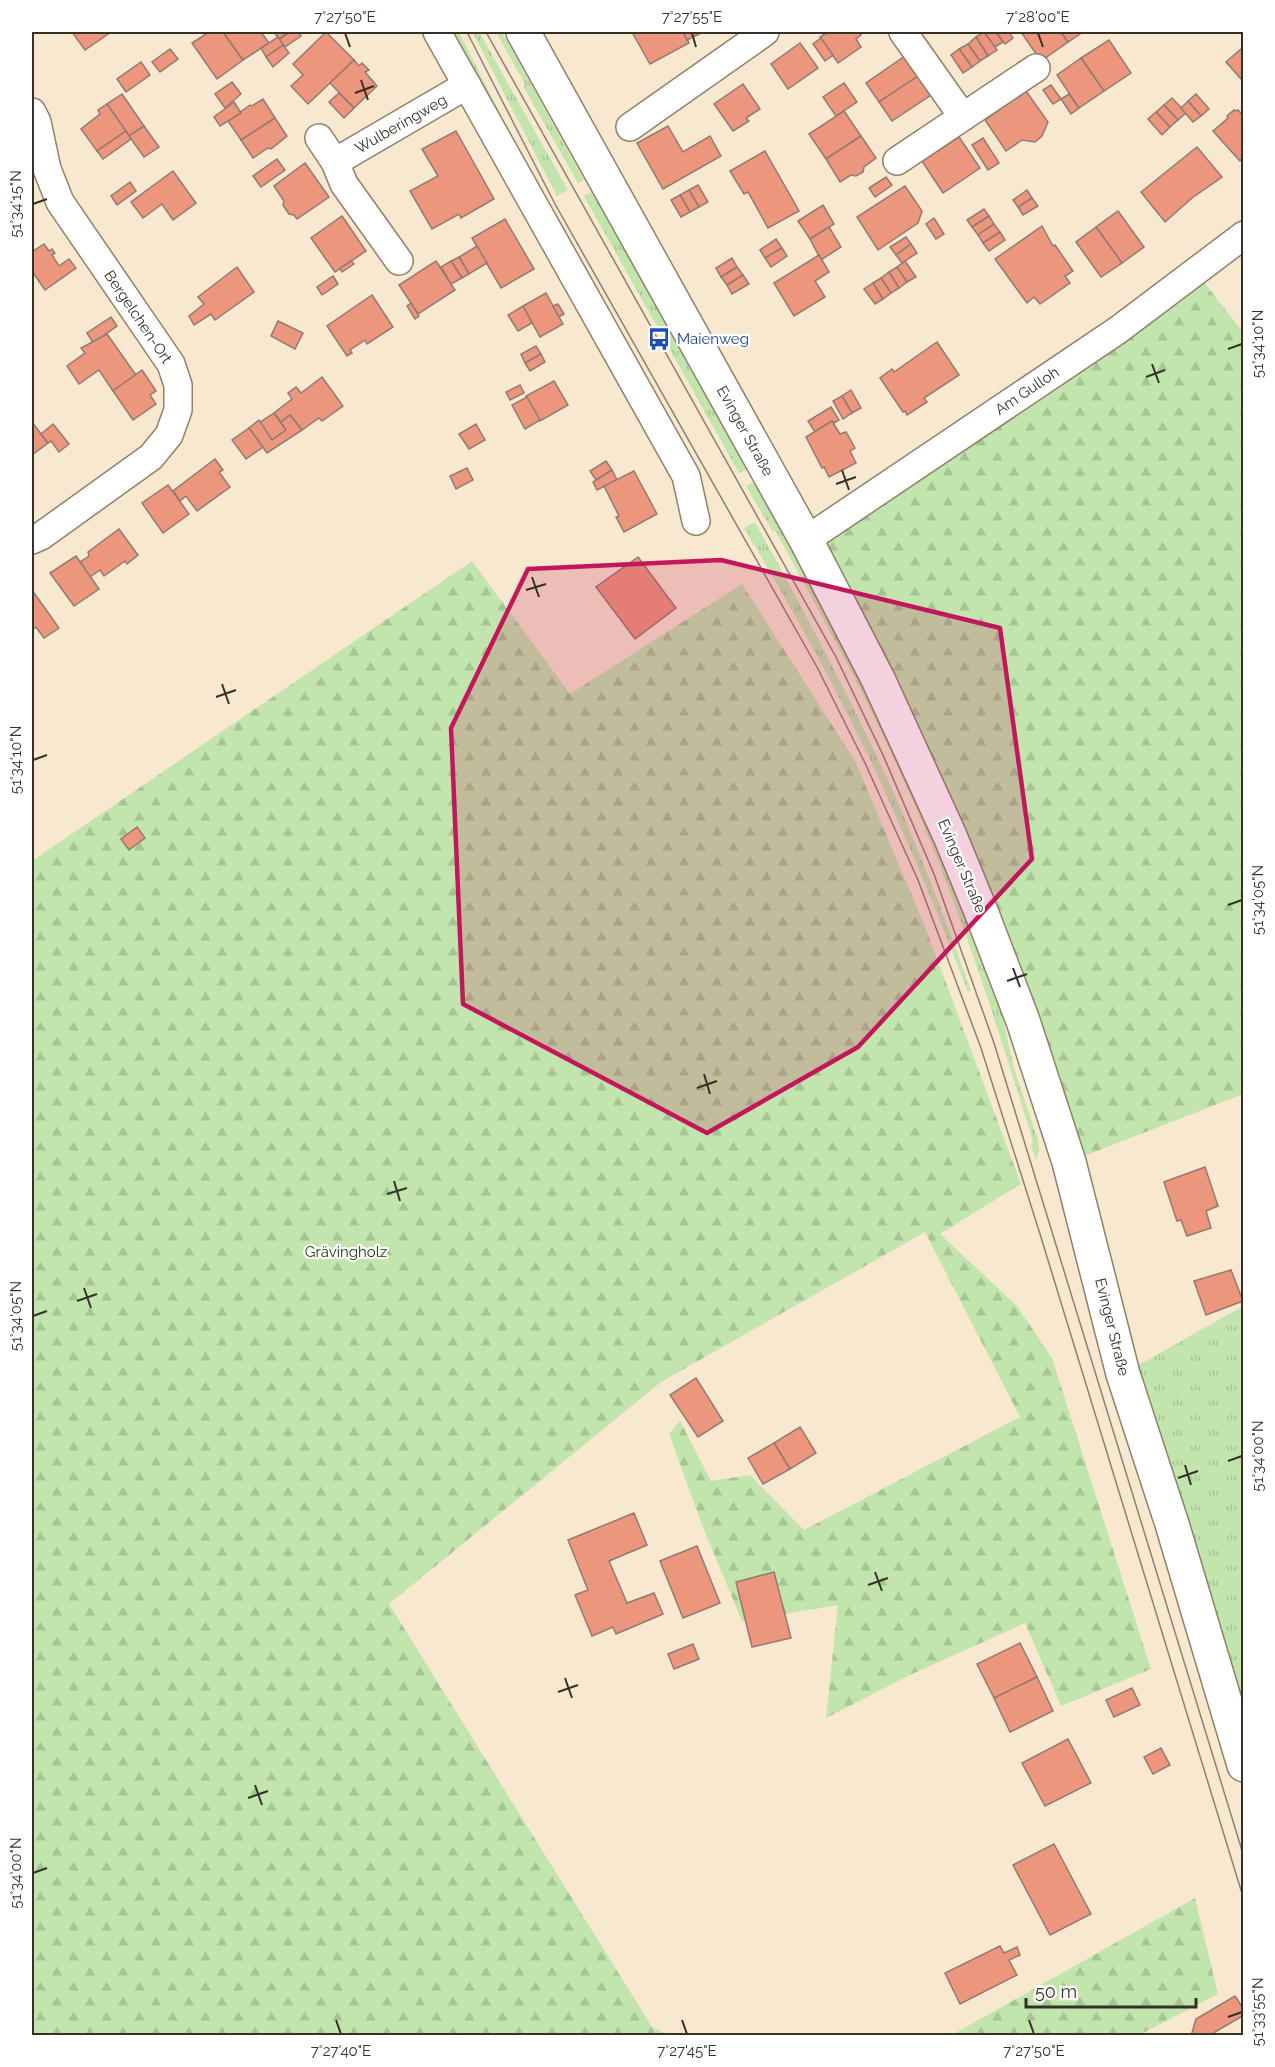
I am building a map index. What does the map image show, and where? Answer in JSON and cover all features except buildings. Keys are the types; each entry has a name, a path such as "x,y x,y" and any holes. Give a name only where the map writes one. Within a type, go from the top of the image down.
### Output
{"main road":[{"name":"Evinger Straße","path":"523,32 806,540 878,680 930,790 982,914 1023,1021 1069,1162 1124,1374 1176,1535 1244,1765"}],"street":[{"path":"437,32 686,477 696,521"},
{"path":"630,127 765,32"},
{"path":"903,32 963,117"},
{"path":"897,161 1036,68"},
{"name":"Wulberingweg","path":"335,162 467,86"},
{"name":"Bergelchen-Ort","path":"32,112 37,122 47,169 60,202 171,364 178,385 178,410 169,435 151,457 41,536 32,540"},
{"path":"319,138 335,162 344,184 399,261"},
{"name":"Am Gulloh","path":"806,540 1119,330 1244,235"}],"highlighted area":[{"path":"721,560 1000,628 1032,859 858,1047 707,1133 463,1004 451,728 528,569"}],"green space":[{"path":"448,32 459,32 536,184"},
{"path":"479,32 568,190 557,196 474,35"},
{"path":"496,32 502,32 584,180 578,183 523,86 525,84"},
{"path":"592,192 747,469 739,473 584,196"},
{"path":"1195,271 1243,332 1243,1094 1069,1162 806,540"},
{"path":"754,482 811,582 912,780 997,993 1014,1068 1038,1140 1039,1151 1036,1160 1031,1145 1033,1141 989,1004 958,914 923,825 874,717 842,654 775,530 773,532 746,486"},
{"path":"755,522 823,648 886,776 931,882 971,991 968,992 915,860 849,716 744,528"},
{"name":"Grävingholz","path":"472,561 570,694 742,584 855,761 924,924 1021,1184 940,1234 1017,1306 1052,1358 1151,1669 1061,1706 1025,1623 912,1674 826,1718 838,1605 742,1621 704,1530 669,1434 680,1421 711,1481 750,1475 804,1530 1020,1417 925,1232 661,1382 389,1604 652,2027 669,2035 32,2036 32,861"},
{"path":"1243,1306 1243,1715 1123,1374"},
{"path":"1195,1898 1218,1994 1139,2035 952,2035"}],"tram line":[{"path":"467,32 555,204 817,667 865,763 918,880 981,1048 1244,1900"},
{"path":"486,32 836,657 883,755 934,874 994,1043 1244,1857"}],"place":[{"name":"Maienweg","path":"659,339"}]}
